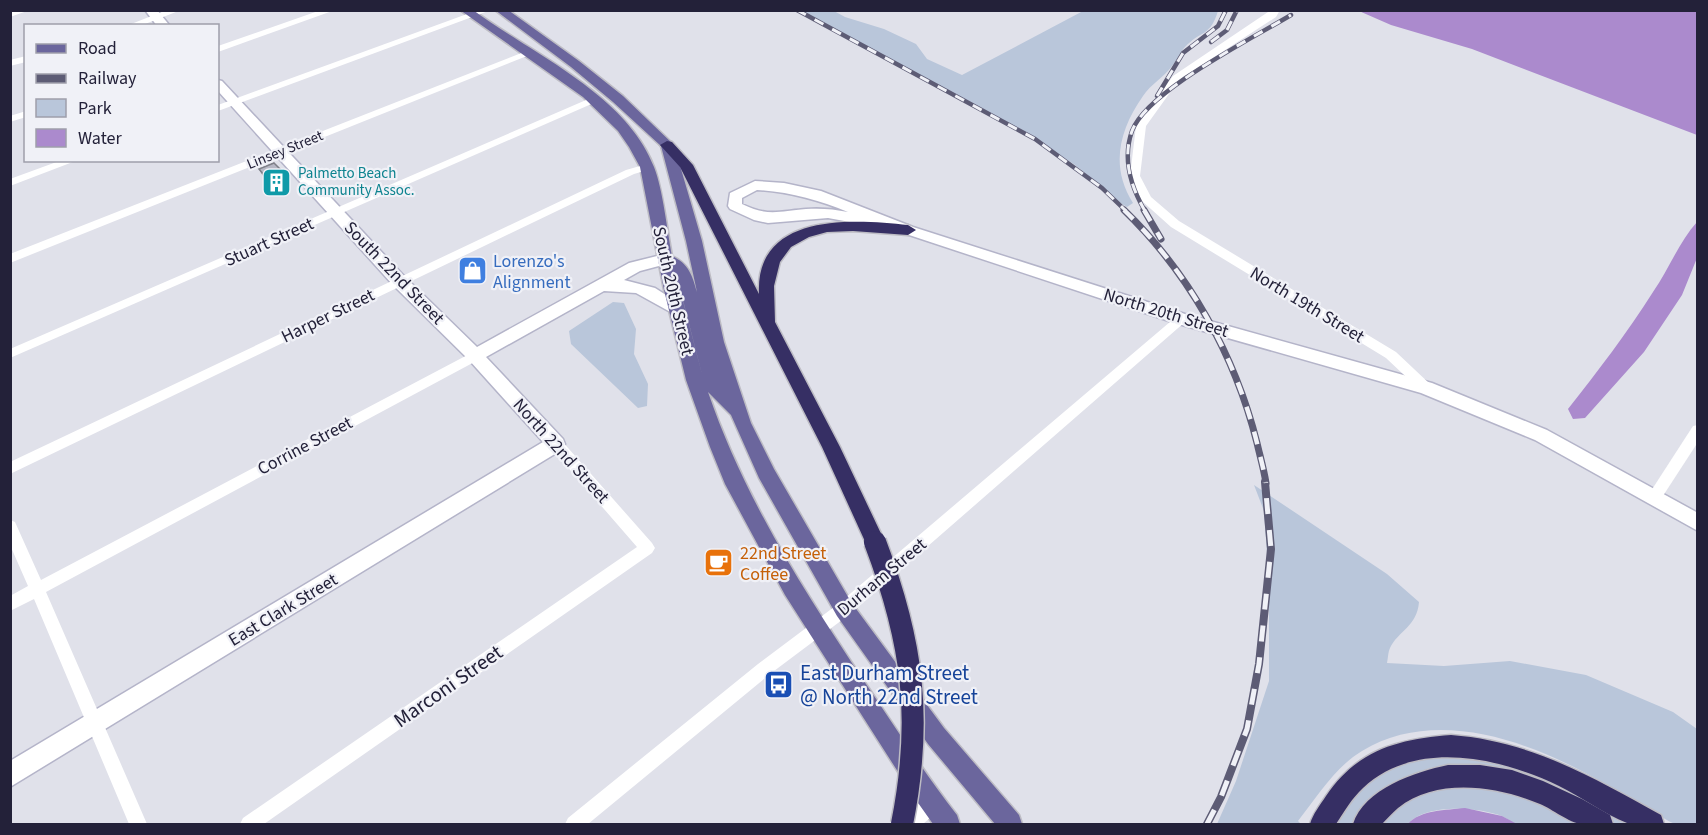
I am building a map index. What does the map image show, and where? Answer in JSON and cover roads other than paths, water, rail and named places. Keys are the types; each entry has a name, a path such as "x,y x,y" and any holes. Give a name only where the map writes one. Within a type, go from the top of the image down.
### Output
{"highway":[{"path":"667,145 686,165 831,447 875,542 900,609 911,665 914,712 913,757 902,825"},
{"path":"769,325 765,295 769,266 779,250 795,237 837,224 908,230"},
{"path":"1322,825 1349,786 1376,764 1415,750 1458,746 1512,755 1545,766 1652,825"},
{"path":"1365,825 1383,804 1406,788 1434,778 1462,775 1510,782 1542,792 1575,807 1601,825"}],"main road":[{"path":"500,10 564,56 618,99 667,145"},
{"name":"South 20th Street","path":"469,13 593,100 624,128 647,167 674,308 705,412 749,514 817,629"},
{"path":"564,56 561,60 564,67 580,80 579,89"},
{"name":"South 20th Street","path":"667,145 694,241 716,342 739,413 765,473 844,609"},
{"path":"665,259 678,265 684,273 715,389 739,413"},
{"path":"844,609 936,736 1010,825"},
{"path":"817,629 948,825"}],"street":[{"path":"10,15 26,10"},
{"path":"136,24 177,10"},
{"path":"219,49 331,10"},
{"path":"219,108 469,13 487,10"},
{"name":"North 19th Street","path":"1276,10 1273,15 1176,78 1141,126 1135,176 1146,199 1174,224 1391,355 1426,388 1540,435 1698,524"},
{"name":"Linsey Street","path":"10,259 527,54"},
{"name":"South 22nd Street","path":"219,85 399,281 475,356"},
{"name":"Stuart Street","path":"10,354 593,100"},
{"path":"10,183 68,162"},
{"name":"Harper Street","path":"10,469 399,281 630,172 647,167"},
{"name":"North 20th Street","path":"908,230 820,213 767,220 753,217 735,206 735,196 755,185 784,187 816,194 908,230 1181,319 1426,388"},
{"name":"Corrine Street","path":"10,604 475,356 635,267 665,259"},
{"name":"Corrine Street","path":"599,286 637,286 652,292 674,308"},
{"name":"Durham Street","path":"574,825 764,669 844,609 1181,319"},
{"name":"North 22nd Street","path":"475,356 647,548"},
{"path":"1654,498 1698,430"},
{"name":"East Clark Street","path":"10,775 555,444"},
{"path":"10,526 138,825"},
{"name":"Marconi Street","path":"249,825 647,548"},
{"path":"910,825 933,804"}],"water":[{"path":"1359,11 1697,11 1697,135 1472,49 1391,25"},
{"path":"1697,222 1697,258 1682,295 1644,352 1585,418 1573,419 1568,409 1633,322"},
{"path":"1465,808 1502,816 1517,824 1408,824 1426,813"}],"railway":[{"path":"797,10 1035,139 1102,188 1126,211"},
{"path":"1157,96 1183,53 1218,26 1226,10"},
{"path":"1211,42 1227,30 1237,10"},
{"path":"1145,211 1132,183 1128,162 1129,141 1142,115 1179,83 1228,51 1291,15"},
{"path":"1124,210 1169,261 1207,317 1236,378 1248,410 1266,483"},
{"path":"1144,210 1161,239"},
{"path":"1207,824 1221,797 1247,729 1259,664 1271,549 1265,482"}],"place":[{"name":"Palmetto Beach Community Assoc.","path":"277,182"},
{"name":"Lorenzo's Alignment","path":"472,271"},
{"name":"22nd Street Coffee","path":"719,563"},
{"name":"East Durham Street @ North 22nd Street","path":"779,685"}]}
